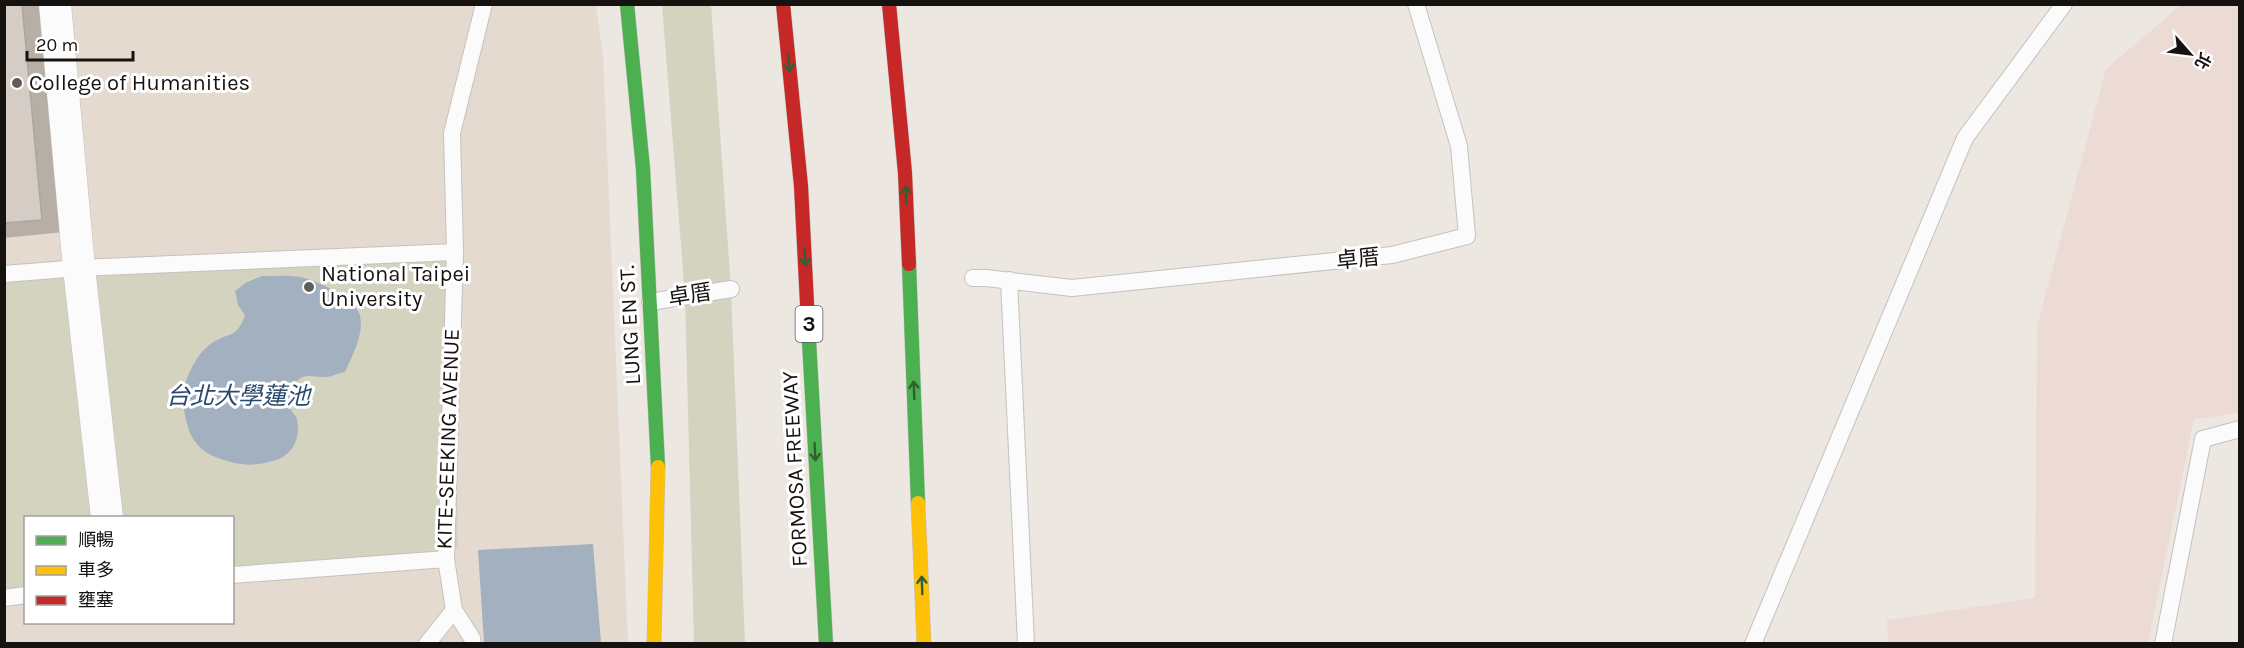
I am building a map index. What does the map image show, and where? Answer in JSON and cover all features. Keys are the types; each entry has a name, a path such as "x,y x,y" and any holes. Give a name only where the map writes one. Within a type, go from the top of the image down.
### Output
{"main road":[{"name":"LUNG EN ST.","path":"627,4 643,169 658,450 654,644"},
{"name":"FORMOSA FREEWAY","path":"783,4 801,186 826,644"},
{"path":"889,4 906,173 924,644"}],"street":[{"path":"55,4 79,268 107,516"}],"lane":[{"name":"KITE-SEEKING AVENUE","path":"234,575 446,559 454,252 452,133 484,4"},
{"name":"卓厝","path":"973,279 1010,280 1072,288 1392,255 1467,236 1459,146 1416,4"},
{"path":"1753,644 1965,138 2064,4"},
{"path":"4,274 79,268 454,252"},
{"path":"1010,280 1026,644"},
{"name":"卓厝","path":"650,302 731,289"},
{"path":"2163,644 2203,439 2240,429"},
{"path":"446,559 454,610 472,638 473,644"},
{"path":"4,598 24,595"},
{"path":"427,644 454,610"}],"shaded area":[{"name":"National Taipei University","path":"4,5 596,5 603,56 628,643 5,643"},
{"path":"2181,5 2239,5 2239,413 2194,419 2148,643 1888,643 1887,620 2035,598 2037,326 2106,69"}],"green space":[{"path":"662,5 711,5 731,289 745,643 694,643 685,296"},
{"path":"455,252 458,548 234,572 234,516 24,516 24,595 5,598 5,274"}],"water":[{"name":"台北大學蓮池","path":"262,276 300,277 334,290 356,307 361,320 361,328 345,372 327,377 304,377 295,384 290,404 297,419 298,433 290,451 280,459 273,461 261,464 242,464 214,457 195,442 186,418 184,391 195,361 203,351 218,339 235,332 242,323 245,315 238,305 235,291 247,282"},
{"path":"593,544 601,643 484,643 478,550"}],"building":[{"name":"College of Humanities","path":"4,4 22,4 42,220 4,223"}],"traffic: fast":[{"path":"627,4 643,169 658,467"},
{"path":"909,264 918,503"},
{"path":"808,323 826,644"}],"traffic: slow":[{"path":"654,644 658,467"},
{"path":"918,503 924,644"}],"traffic: jam":[{"path":"783,4 801,186 808,323"},
{"path":"889,4 905,173 909,264"}],"place":[{"name":"College of Humanities","path":"17,83"},
{"name":"National Taipei University","path":"309,287"}]}
